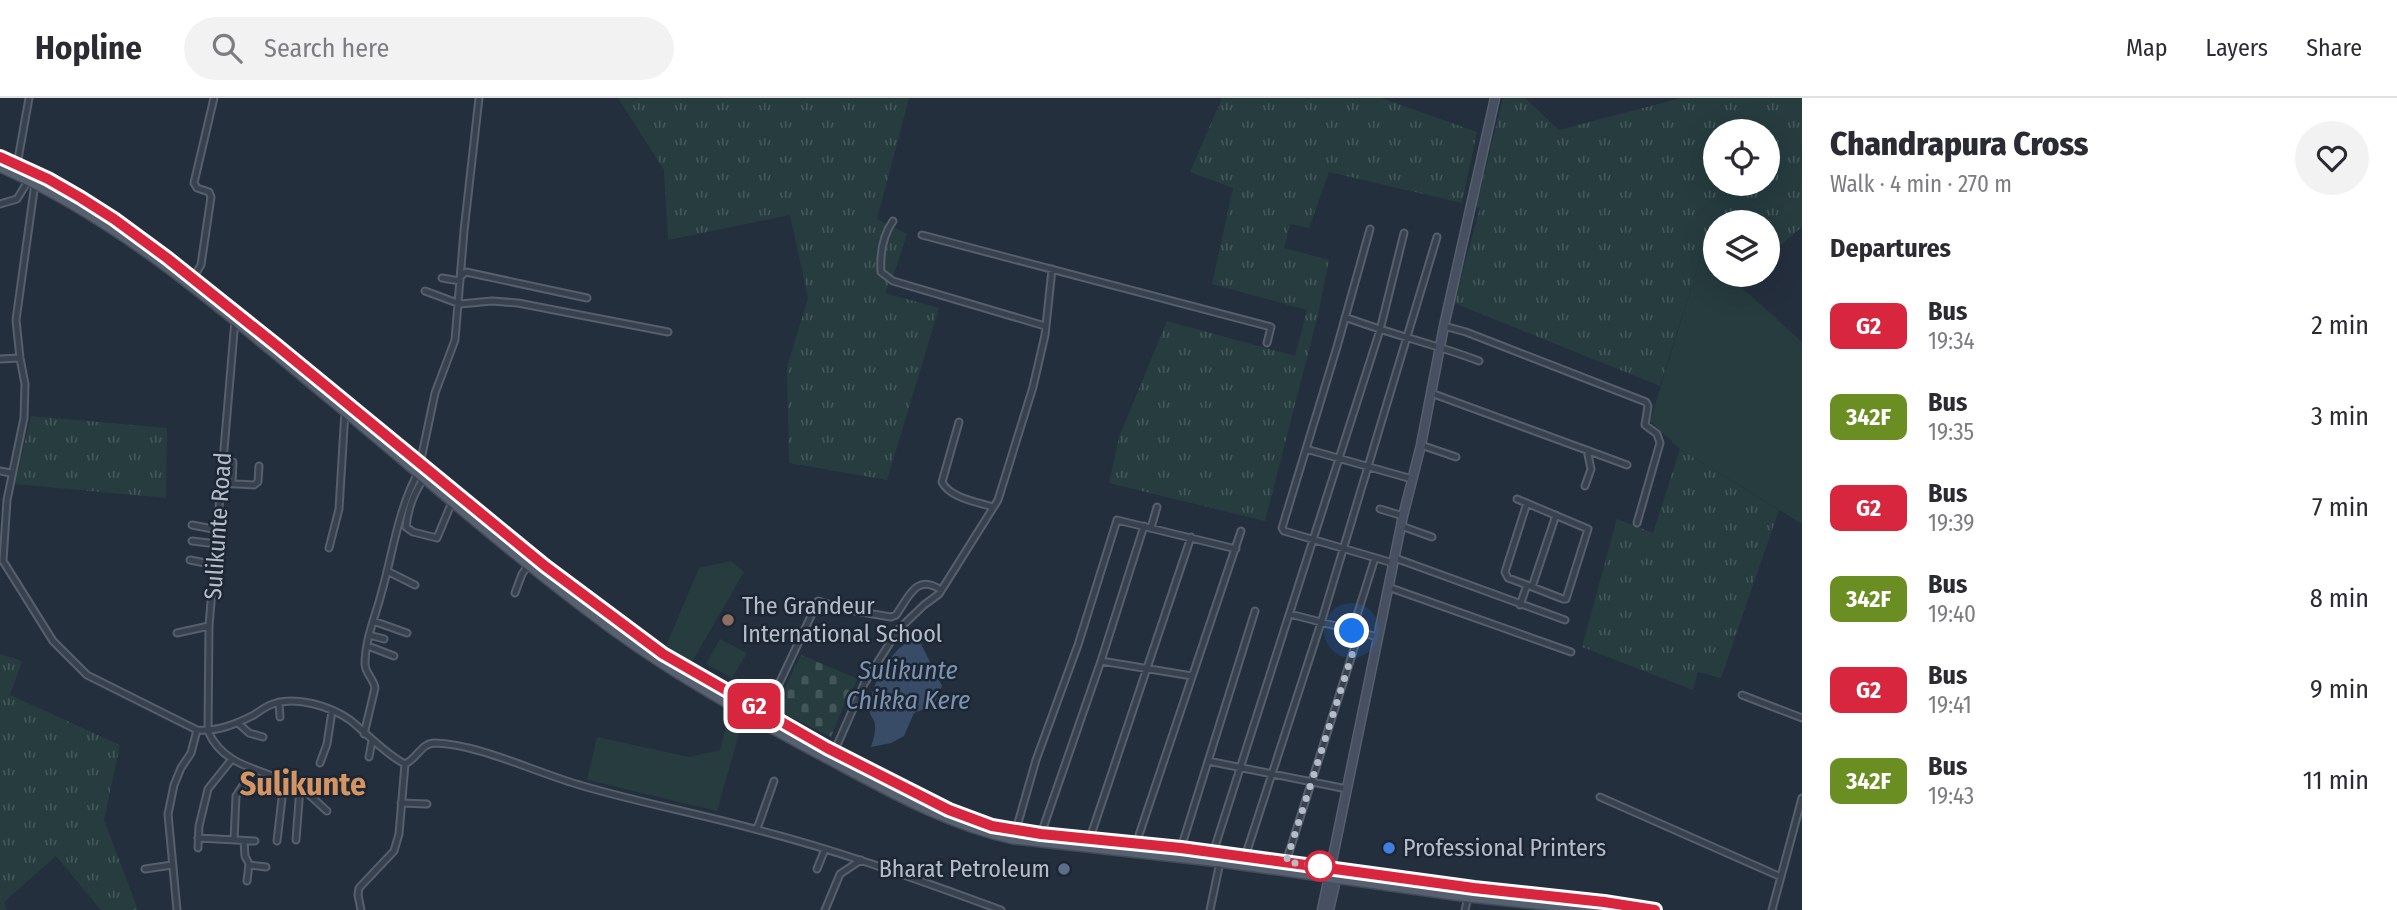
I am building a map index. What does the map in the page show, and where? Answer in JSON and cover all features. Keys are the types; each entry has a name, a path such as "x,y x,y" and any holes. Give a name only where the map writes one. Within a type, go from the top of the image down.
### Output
{"main road":[{"path":"0,157 37,174 114,219 192,278 345,411 663,654 752,711 869,780 956,823 985,833 1220,862 1604,902 1654,910"},
{"path":"0,167 67,201 123,235 235,317 529,564 602,622 649,655 752,711 971,819 1015,835 1041,834 1089,844 1181,848 1286,862 1468,897 1595,910"}],"street":[{"path":"17,165 29,98"},
{"path":"192,278 201,265 211,197 209,192 197,188 194,183 214,98"},
{"path":"453,500 437,538 413,532 406,527 421,471 435,393 455,340 479,98"},
{"path":"1329,910 1347,789 1388,587 1495,98"},
{"path":"0,204 17,199 37,174"},
{"path":"31,183 16,320 25,384 24,418 6,506 3,561 53,640 90,677 197,730 208,731 238,723 279,702 301,701 350,720 372,741 405,764"},
{"path":"893,221 888,228 880,262 880,272 893,281 1045,326"},
{"path":"1370,229 1282,528 1313,540 1376,558 1394,560 1565,620"},
{"path":"1213,853 1380,330 1404,233"},
{"path":"922,235 1271,327 1267,343"},
{"path":"1245,857 1370,466 1437,237"},
{"path":"834,752 864,684 898,630 941,590 998,500 1034,387 1045,335 1052,269"},
{"path":"442,278 460,278 466,272 477,273 499,281 587,298"},
{"path":"425,291 460,304 492,301 518,303 668,332"},
{"name":"Sulikunte Road","path":"208,731 209,626 235,317"},
{"path":"1345,317 1479,361"},
{"path":"1444,326 1466,332 1646,402 1648,406 1645,425 1657,434 1660,443 1637,523"},
{"path":"0,359 20,358"},
{"path":"1431,393 1626,465"},
{"path":"329,548 339,509 345,411"},
{"path":"959,422 943,486 950,492 993,507"},
{"path":"1421,444 1456,457"},
{"path":"1306,449 1412,480"},
{"path":"1585,486 1591,470 1587,450"},
{"path":"232,484 233,463"},
{"path":"221,484 256,484 258,466"},
{"path":"0,471 11,472"},
{"path":"364,734 375,688 365,666 369,635 402,512 410,488 421,471"},
{"path":"1517,499 1527,503 1556,515 1588,529 1568,596 1563,599 1508,578 1505,572 1527,503"},
{"path":"1151,528 1157,508"},
{"path":"1380,509 1403,516"},
{"path":"1520,605 1530,586 1556,515"},
{"path":"1015,835 1036,760 1078,645 1117,520 1236,549"},
{"path":"192,525 218,530"},
{"path":"1041,834 1144,526"},
{"path":"1401,526 1432,537"},
{"path":"1136,844 1241,531"},
{"path":"1089,844 1191,537"},
{"path":"192,541 216,544"},
{"path":"1286,862 1376,558"},
{"path":"190,561 215,565"},
{"path":"515,593 529,564"},
{"path":"387,571 415,585"},
{"path":"752,711 778,686 818,601 849,610 891,617 917,586 923,583 941,590"},
{"path":"1388,587 1571,652"},
{"path":"1181,848 1255,611"},
{"path":"1290,614 1378,637"},
{"path":"373,621 407,634"},
{"path":"177,633 209,626"},
{"path":"369,635 384,639"},
{"path":"368,646 394,656"},
{"path":"1101,661 1192,676"},
{"path":"1742,695 1802,718"},
{"path":"279,702 280,717"},
{"path":"320,763 327,744 332,711"},
{"path":"238,723 249,733 263,737"},
{"path":"177,910 169,850 169,809 174,785 191,753 197,730"},
{"path":"208,731 214,743 232,759 253,770 300,787 331,792"},
{"path":"369,757 372,741"},
{"path":"405,764 425,746 434,743 480,751 582,786 757,829 825,849 1001,910"},
{"path":"198,848 208,789 232,759"},
{"path":"1208,761 1347,789"},
{"path":"361,910 359,888 394,851 399,834 405,764"},
{"path":"234,840 236,796 253,770"},
{"path":"277,841 284,781"},
{"path":"757,829 774,781"},
{"path":"300,787 327,811"},
{"path":"296,840 300,787"},
{"path":"1600,797 1780,877"},
{"path":"1772,910 1802,798"},
{"path":"401,803 427,804"},
{"path":"198,838 255,841"},
{"path":"244,841 248,865 247,881"},
{"path":"817,869 825,849"},
{"path":"825,910 840,874 861,860"},
{"path":"1212,910 1220,862"},
{"path":"145,869 172,864"},
{"path":"248,865 266,867"},
{"path":"1322,910 1334,873"},
{"path":"1465,910 1468,897"}],"green space":[{"path":"618,98 909,98 877,219 907,234 885,293 939,308 887,480 789,463 787,367 808,298 790,215 668,240 664,170"},
{"path":"1222,98 1381,98 1477,132 1462,203 1329,172 1309,228 1290,224 1284,248 1329,260 1318,315 1265,521 1109,483 1119,437 1167,321 1295,356 1307,310 1212,284 1233,188 1190,172"},
{"path":"1503,98 1525,98 1559,130 1681,98 1802,98 1802,227 1780,246 1780,210 1703,210 1703,254 1660,386 1454,303 1480,208 1476,207"},
{"path":"1702,253 1703,287 1741,287 1802,342 1802,524 1680,449 1650,421"},
{"path":"31,416 167,428 166,498 15,484"},
{"path":"1680,449 1779,510 1721,678 1698,672 1693,690 1582,647 1617,519 1653,533"},
{"path":"731,561 744,572 692,662 665,648 699,568"},
{"path":"720,639 747,653 732,678 706,664"},
{"path":"0,654 22,661 10,695 120,745 104,820 138,910 101,910 56,856 4,902 7,910 0,910"},
{"path":"801,655 858,679 831,737 768,705 785,688"},
{"path":"730,711 743,720 717,811 587,780 597,737 689,757 720,750"}],"water":[{"name":"Sulikunte Chikka Kere","path":"917,636 942,686 934,705 914,713 904,736 891,743 871,747 875,730 870,711 874,687 891,657"}],"bus line":[{"name":"G2","path":"0,157 81,198 167,258 545,566 663,654 827,748 949,810 992,826 1041,834 1181,848 1655,910"}],"place":[{"name":"The Grandeur International School","path":"728,620"},
{"name":"Professional Printers","path":"1389,848"},
{"name":"Bharat Petroleum","path":"1064,869"}],"district":[{"name":"Sulikunte","path":"303,784"}],"route":[{"path":"1320,866 1286,862 1359,633 1352,631"}]}
